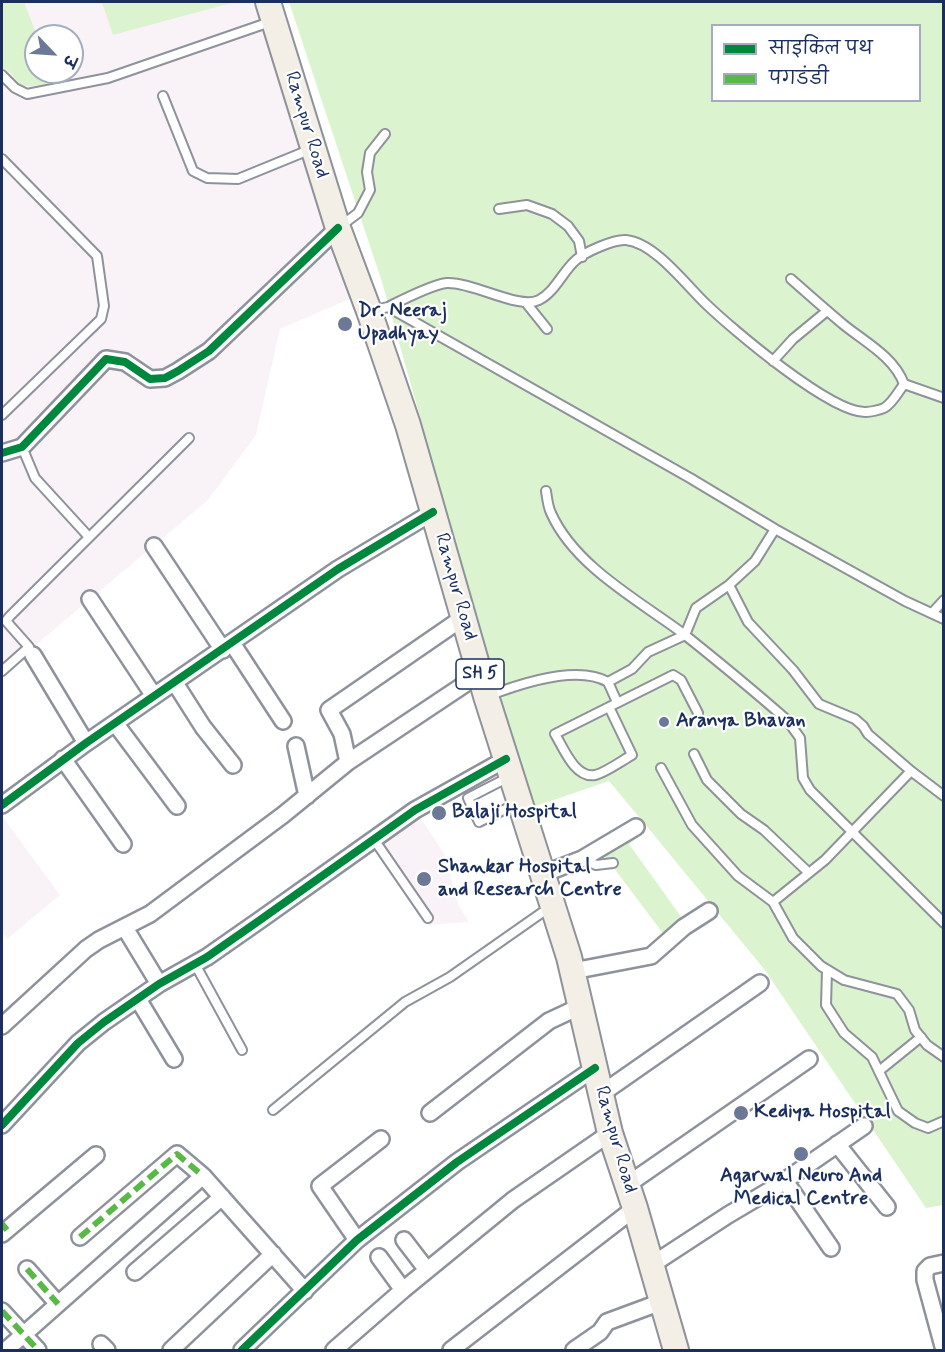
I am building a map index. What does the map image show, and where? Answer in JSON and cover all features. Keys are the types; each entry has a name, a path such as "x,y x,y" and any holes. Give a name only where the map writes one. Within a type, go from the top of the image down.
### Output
{"main road":[{"name":"Rampur Road","path":"271,11 338,228 379,309 408,425 483,685 573,971 610,1133 635,1208 676,1350"}],"street":[{"path":"2,453 22,447 106,359 125,362 150,379 157,379 165,378 178,371 209,351 338,228"},
{"path":"5,797 175,683 338,569 433,512"},
{"path":"154,546 283,721"},
{"path":"90,599 154,696"},
{"path":"348,762 342,734 329,710 464,617"},
{"path":"33,655 86,743"},
{"path":"175,683 203,727 233,765"},
{"path":"2,1026 86,949 104,937 150,914 307,796 348,762 483,685"},
{"path":"115,723 177,806"},
{"path":"296,746 307,796"},
{"path":"63,759 123,844"},
{"path":"2,1125 78,1043 104,1022 159,984 195,964 260,921 373,838 446,790 509,767"},
{"path":"543,874 582,859 636,827"},
{"path":"573,971 651,956 684,927 709,911"},
{"path":"125,928 159,984"},
{"path":"601,1094 760,982"},
{"path":"138,999 174,1059"},
{"path":"430,1113 549,1021 581,1006"},
{"path":"627,1185 809,1059"},
{"path":"242,1350 357,1240 457,1162 595,1068"},
{"path":"650,1266 784,1181 864,1126"},
{"path":"334,1350 513,1200 610,1133"},
{"path":"357,1240 320,1186 381,1139"},
{"path":"837,1144 887,1207"},
{"path":"80,1237 177,1154 203,1176 305,1292"},
{"path":"3,1229 96,1155"},
{"path":"6,1350 203,1176"},
{"path":"784,1181 831,1248"},
{"path":"135,1272 222,1197"},
{"path":"451,1350 535,1288 635,1208"},
{"path":"405,1240 427,1270"},
{"path":"171,1350 273,1254"},
{"path":"379,1257 403,1290"},
{"path":"944,1263 930,1266 925,1271 925,1280 944,1350"},
{"path":"27,1269 58,1304"},
{"path":"574,1350 600,1332 607,1322 661,1302"},
{"path":"2,1311 38,1350"}],"lane":[{"path":"2,75 15,88 27,94 108,78 217,42 271,11"},
{"path":"163,96 193,171 207,178 238,179 313,148"},
{"path":"338,228 358,213 370,190 367,172 370,153 385,134"},
{"path":"2,159 97,256 104,306 101,319 2,415"},
{"path":"498,209 527,205 552,214 568,226 579,241 582,257"},
{"path":"379,309 445,283 465,285 527,304 540,300 546,295 576,260 607,243 624,240 640,243 658,255 707,305 755,348 823,396 865,413 884,408 896,396 903,384 899,371 882,354 790,279"},
{"path":"527,304 547,329"},
{"path":"379,309 680,472 775,529 944,620"},
{"path":"773,361 793,339 827,311"},
{"path":"903,384 944,398"},
{"path":"2,671 29,647 6,621 189,438"},
{"path":"22,447 35,478 89,537"},
{"path":"546,491 550,512 567,540 615,586 685,635 787,720 800,738 803,778 810,790 944,923"},
{"path":"608,682 632,669 648,652 685,635 696,608 729,585 755,561 775,529"},
{"path":"729,585 748,622 793,670 819,704 855,719 868,734 944,796"},
{"path":"932,612 944,600"},
{"path":"483,685 567,675 600,677 608,682 613,705 632,754 595,776 583,774 573,765 555,734 613,705 673,675 681,680 698,713"},
{"path":"694,754 707,780 741,814 764,830 809,873"},
{"path":"509,767 468,798 479,822 520,802"},
{"path":"661,768 692,825 738,876 773,902 793,938 821,966 844,980 897,994 909,1010 915,1030 927,1045 944,1058"},
{"path":"773,902 825,860 911,771"},
{"path":"373,838 428,918"},
{"path":"582,859 596,865 613,863"},
{"path":"273,1110 325,1070 400,1006 450,977 552,905"},
{"path":"195,964 242,1050"},
{"path":"827,970 826,1005 844,1033 872,1057 898,1111 915,1123 928,1128 944,1121"},
{"path":"879,1071 921,1036"}],"shaded area":[{"path":"2,2 253,2 352,298 280,329 256,435 208,500 38,643 2,677"},
{"name":"Shankar Hospital and Research Centre","path":"418,814 445,855 458,904 469,922 428,925 372,844"},
{"path":"2,816 60,895 7,939 2,932"}],"green space":[{"path":"2,2 24,2 32,24 24,24 24,84 56,85 20,86 12,74 2,67"},
{"path":"102,2 230,2 231,3 113,35"},
{"path":"289,2 943,2 943,1205 926,1208 764,969 609,781 533,807 478,623 382,282"},
{"path":"649,829 629,844 682,918 702,903 665,936 604,855"}],"marked path":[{"path":"80,1237 177,1154 203,1176"},
{"path":"2,1224 7,1230"},
{"path":"27,1269 58,1304"},
{"path":"2,1311 38,1350"}],"cycle path":[{"path":"2,453 22,447 106,359 125,362 150,379 165,378 209,351 338,228"},
{"path":"2,805 86,743 338,569 433,512"},
{"path":"2,1125 78,1043 104,1022 159,984 207,957 415,810 506,759"},
{"path":"242,1350 357,1240 457,1162 595,1068"}],"place":[{"name":"Dr. Neeraj Upadhyay","path":"345,324"},
{"name":"Aranya Bhavan","path":"664,722"},
{"name":"Balaji Hospital","path":"439,813"},
{"name":"Shankar Hospital and Research Centre","path":"424,879"},
{"name":"Kediya Hospital","path":"741,1113"},
{"name":"Agarwal Neuro And Medical Centre","path":"801,1154"}]}
